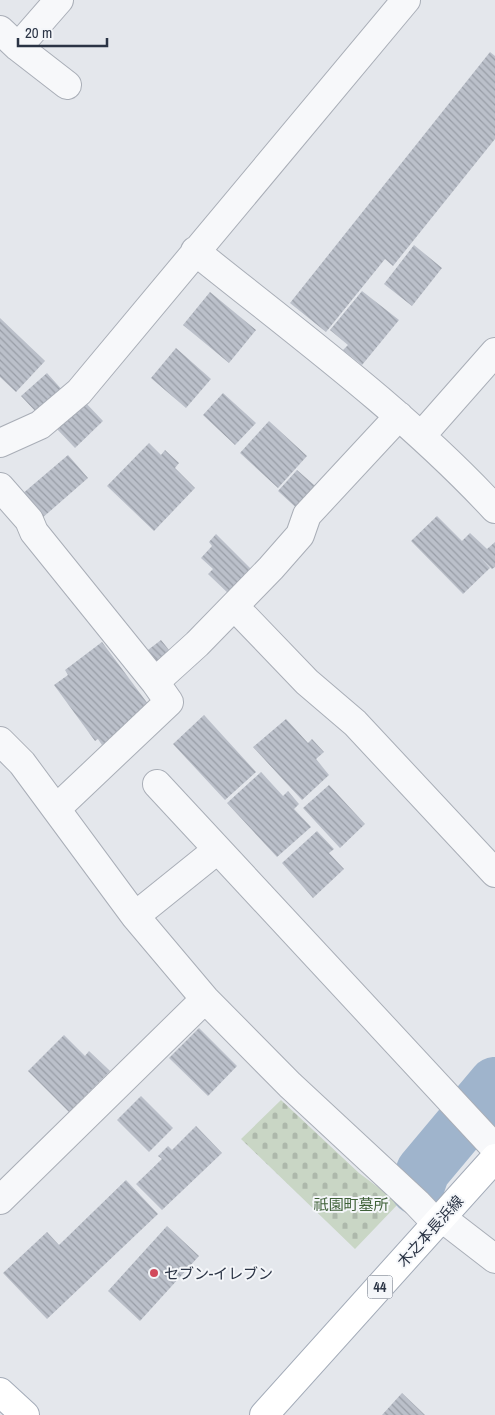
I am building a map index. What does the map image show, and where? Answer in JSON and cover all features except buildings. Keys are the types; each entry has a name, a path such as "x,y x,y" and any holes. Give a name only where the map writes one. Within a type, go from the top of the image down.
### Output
{"main road":[{"name":"木之本長浜線","path":"264,1415 495,1158"},
{"path":"0,1392 25,1415"}],"street":[{"path":"59,0 9,38 67,85"},
{"path":"0,443 40,425 79,392 406,0"},
{"path":"195,251 399,416 462,474 495,509"},
{"path":"421,436 495,352"},
{"path":"155,682 197,644 300,536 307,515 399,416"},
{"path":"0,486 29,520 34,532 169,702 56,809"},
{"path":"234,606 307,682 355,723 495,873"},
{"path":"0,741 22,763 135,916 205,999 290,1085 417,1203 495,1259"},
{"path":"157,784 495,1148"},
{"path":"135,916 217,850"},
{"path":"0,1200 205,999"}],"green space":[{"name":"祇園町墓所","path":"281,1100 359,1173 399,1203 355,1249 241,1139"}],"waterway":[{"path":"474,1109 495,1084"},
{"path":"417,1188 423,1171 459,1128"}],"place":[{"name":"セブン-イレブン","path":"154,1273"}]}
